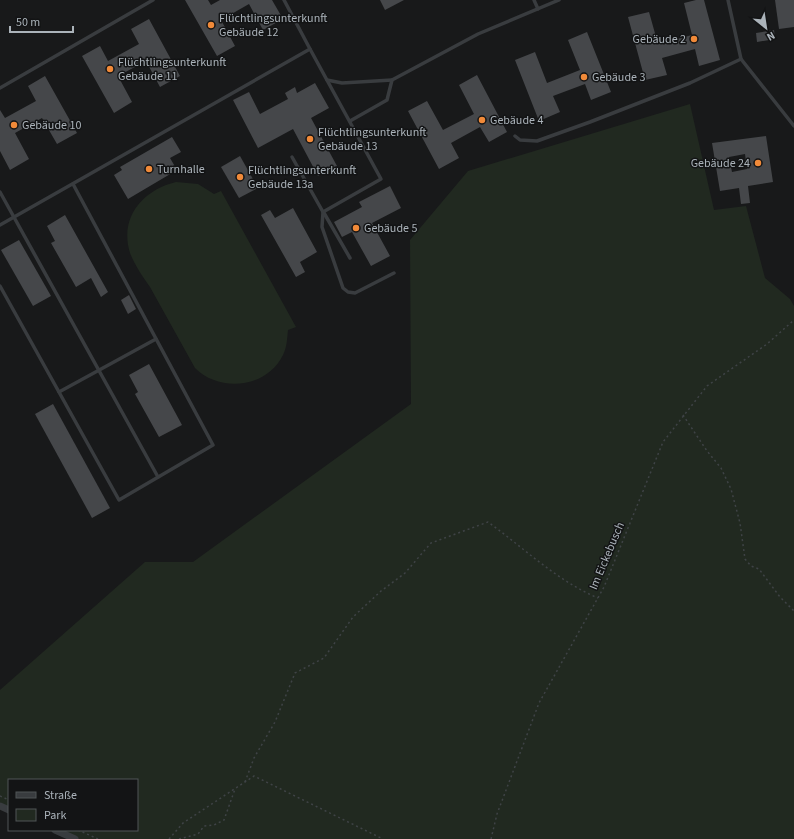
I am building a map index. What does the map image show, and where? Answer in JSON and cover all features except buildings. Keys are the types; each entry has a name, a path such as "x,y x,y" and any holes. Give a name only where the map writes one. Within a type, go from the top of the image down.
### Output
{"street":[{"path":"57,831 75,839"}],"lane":[{"path":"0,88 153,0"},
{"path":"284,0 381,179 323,212"},
{"path":"534,0 538,9"},
{"path":"327,80 342,82 392,80 478,34 559,0"},
{"path":"728,0 741,59 794,126"},
{"path":"0,226 310,49"},
{"path":"515,136 520,140 538,141 690,83 741,59"},
{"path":"350,121 387,100 392,80"},
{"path":"292,157 350,258"},
{"path":"0,286 119,500 213,445 73,184"},
{"path":"0,192 100,369 158,477"},
{"path":"323,212 322,227 343,288 348,292 355,294 394,273"},
{"path":"58,392 156,339"}],"path":[{"name":"Im Eickebusch","path":"491,839 497,814 539,703 598,598 663,442 707,386 766,344 794,320"},
{"path":"683,415 707,451 721,468 731,489 740,522 745,559 751,566 759,568 780,597 794,611"},
{"path":"245,782 254,758 275,722 295,674 324,658 353,617 405,572 431,543 488,522 521,546 550,570 583,591 598,598"},
{"path":"169,839 183,823 254,776 383,839"},
{"path":"179,839 198,834 204,826 214,825 224,820 235,789"},
{"path":"80,831 98,839"}],"green space":[{"path":"690,104 714,210 746,206 765,278 790,299 794,306 794,839 74,839 56,831 138,831 138,779 8,779 8,809 0,805 0,690 145,562 193,562 411,404 410,240 468,171"},
{"path":"176,182 198,184 214,194 221,191 296,327 288,330 287,343 283,355 276,366 255,380 230,384 205,376 195,368 130,253 127,240 128,228 136,207 153,191"}],"place":[{"name":"Flüchtlingsunterkunft Gebäude 12","path":"211,25"},
{"name":"Gebäude 2","path":"694,39"},
{"name":"Flüchtlingsunterkunft Gebäude 11","path":"110,69"},
{"name":"Gebäude 3","path":"584,77"},
{"name":"Gebäude 4","path":"482,120"},
{"name":"Gebäude 10","path":"14,125"},
{"name":"Flüchtlingsunterkunft Gebäude 13","path":"310,139"},
{"name":"Gebäude 24","path":"758,163"},
{"name":"Turnhalle","path":"149,169"},
{"name":"Flüchtlingsunterkunft Gebäude 13a","path":"240,177"},
{"name":"Gebäude 5","path":"356,228"}]}
